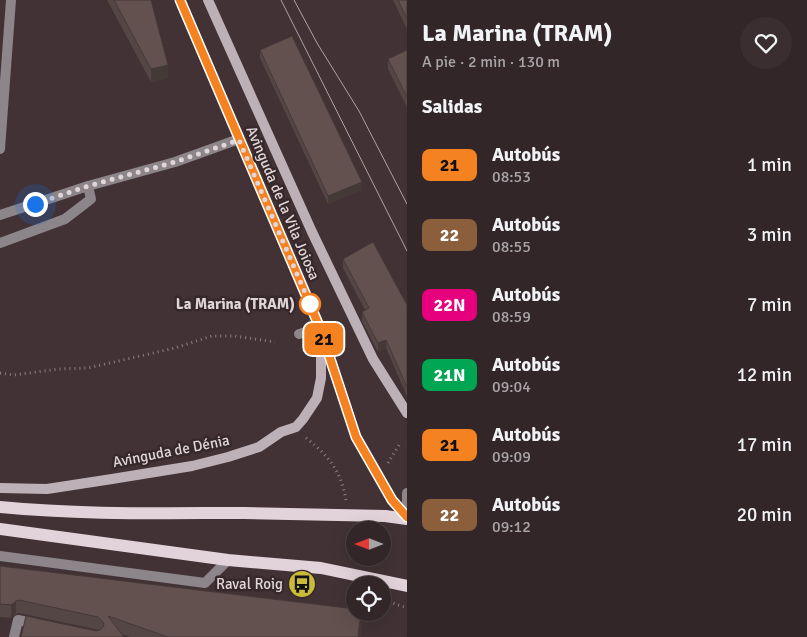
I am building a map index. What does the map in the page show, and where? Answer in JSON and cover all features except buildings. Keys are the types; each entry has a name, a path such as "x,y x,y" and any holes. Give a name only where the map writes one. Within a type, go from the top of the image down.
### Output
{"main road":[{"name":"Avinguda de la Vila Joiosa","path":"180,0 320,328 356,437 392,500 407,518"},
{"name":"Avinguda de la Vila Joiosa","path":"208,0 312,232 374,358 407,413"},
{"name":"Avinguda de Dénia","path":"0,488 47,489 192,466 259,447 282,432 296,427 316,398 322,378 320,328"},
{"path":"0,507 39,511 244,513 407,518"},
{"path":"0,529 228,560 322,568 407,586"}],"street":[{"path":"0,148 11,0"},
{"path":"0,216 88,186 175,162 239,140"},
{"path":"0,243 65,219 91,199 88,186"},
{"path":"299,334 320,328"},
{"path":"407,493 407,507"},
{"path":"0,556 205,583 228,560"},
{"path":"14,637 18,620 44,626"}],"path":[{"path":"0,373 14,375 59,369 88,368 175,348 212,336 235,336 275,342"},
{"path":"296,427 302,435 322,450 338,471 346,503"},
{"path":"387,463 401,442"},
{"path":"391,603 407,608"}],"tram line":[{"path":"281,0 407,251"},
{"path":"294,0 317,43 359,111 407,204"}],"bus line":[{"name":"21","path":"180,0 320,328 356,437 392,500 407,517"}],"place":[{"name":"La Marina (TRAM)","path":"310,304"},
{"name":"Raval Roig","path":"302,584"}],"route":[{"path":"35,204 88,186 175,162 239,140 313,311 310,304"}]}
